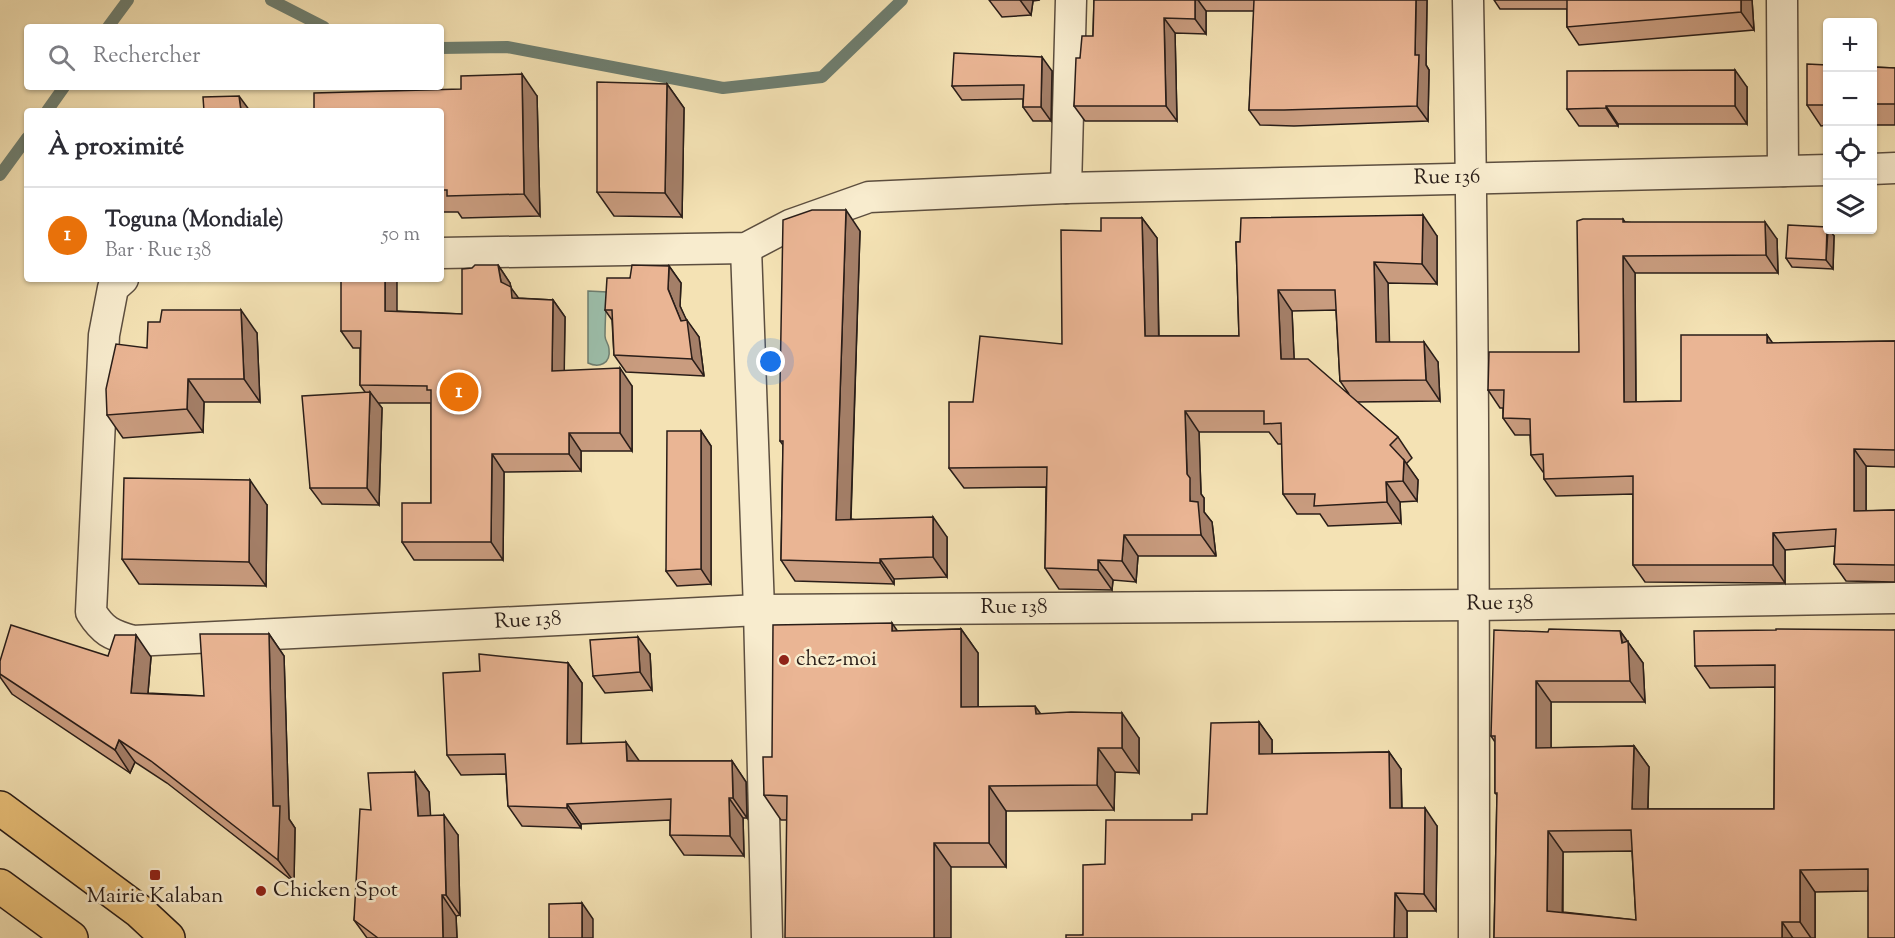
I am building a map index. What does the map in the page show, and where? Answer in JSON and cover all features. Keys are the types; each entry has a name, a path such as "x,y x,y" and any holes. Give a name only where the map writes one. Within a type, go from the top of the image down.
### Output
{"highway":[{"path":"0,808 139,911 168,938"},
{"path":"0,886 71,938"}],"street":[{"path":"1066,188 1071,0"},
{"path":"1468,0 1472,177 1474,938"},
{"path":"1782,0 1784,171"},
{"path":"1877,169 1895,168"},
{"name":"Rue 136","path":"746,249 790,225 869,197 1066,188 1823,170"},
{"path":"444,253 746,249 768,938"},
{"name":"Rue 138","path":"119,282 112,288 104,335 91,612 101,627 115,636 133,641 759,610 1474,605 1895,598"}],"shaded area":[{"path":"588,291 607,292 605,336 609,354 606,361 600,365 588,363"}],"building":[{"path":"1094,0 1195,0 1195,19 1164,18 1166,106 1074,106 1076,58 1080,58 1082,36 1093,36"},
{"path":"1254,0 1416,0 1415,55 1419,55 1417,106 1249,110"},
{"path":"1567,0 1741,0 1741,12 1567,27"},
{"path":"954,53 1042,57 1041,107 1023,107 1024,85 952,86"},
{"path":"1807,64 1823,65 1823,105 1807,105"},
{"path":"1877,67 1895,68 1895,104 1877,104"},
{"path":"1735,70 1735,106 1606,106 1606,108 1567,109 1567,71"},
{"path":"522,74 524,194 447,196 447,190 444,190 444,108 314,108 314,93 461,89 461,76"},
{"path":"597,82 667,84 665,193 597,192"},
{"path":"239,96 241,108 204,108 203,97"},
{"path":"812,210 846,210 836,520 933,517 933,557 880,559 880,563 781,560 783,441 780,441 780,385 783,220"},
{"path":"1423,215 1422,264 1374,262 1376,342 1424,342 1426,380 1340,381 1335,290 1278,290 1281,359 1308,359 1398,437 1390,445 1404,460 1403,481 1386,482 1387,502 1314,506 1315,494 1283,494 1281,423 1264,424 1264,411 1185,411 1190,501 1198,502 1201,535 1124,535 1122,561 1098,560 1098,570 1045,568 1047,467 949,468 949,402 973,402 980,336 1062,344 1061,230 1101,231 1101,218 1142,218 1145,336 1239,336 1236,242 1240,242 1241,218"},
{"path":"1623,219 1623,222 1765,222 1766,255 1623,256 1624,402 1681,401 1681,335 1767,335 1767,343 1895,341 1895,450 1854,449 1854,511 1895,510 1895,565 1834,564 1836,529 1773,533 1773,565 1633,565 1633,476 1544,479 1543,454 1531,455 1530,419 1503,418 1504,390 1488,390 1489,352 1579,352 1577,221"},
{"path":"1788,225 1823,227 1823,234 1827,234 1826,260 1786,258"},
{"path":"475,265 498,265 501,282 511,287 512,298 553,300 552,371 620,368 620,433 569,433 569,454 492,454 491,542 402,542 402,503 431,503 431,390 427,390 427,386 360,385 361,331 341,331 341,282 385,282 385,311 462,314 462,269 472,268"},
{"path":"632,265 669,266 668,289 681,321 687,320 692,359 614,355 612,310 605,310 607,278 630,278"},
{"path":"162,310 241,310 244,379 188,379 187,409 107,415 106,389 116,344 147,348 148,322 160,322"},
{"path":"370,392 367,488 310,488 302,396"},
{"path":"667,431 701,431 701,569 666,571"},
{"path":"124,478 250,480 249,562 122,559"},
{"path":"892,623 892,631 961,629 961,707 1035,706 1036,714 1122,713 1122,748 1098,748 1097,785 989,786 989,843 934,843 934,938 785,938 787,796 764,795 763,757 772,757 773,625"},
{"path":"11,625 108,656 115,635 136,635 131,693 204,696 200,634 269,634 273,806 280,806 278,860 151,761 119,740 115,750 0,674 0,661"},
{"path":"1549,629 1620,631 1622,643 1628,641 1630,681 1536,681 1536,748 1634,746 1632,809 1774,809 1775,665 1695,666 1694,631 1895,630 1895,938 1868,938 1868,869 1800,870 1800,922 1782,922 1782,938 1494,938 1497,793 1495,793 1495,736 1491,736 1494,630 1548,632","holes":["1631,830 1636,920 1547,911 1548,831"]},
{"path":"638,637 640,672 593,676 590,640"},
{"path":"479,654 568,663 567,744 626,742 627,761 732,761 733,798 729,798 730,836 670,835 671,799 567,804 567,808 508,806 505,754 447,755 443,673 480,671"},
{"path":"1259,722 1259,754 1389,752 1390,808 1425,808 1424,894 1395,893 1394,938 1066,938 1066,935 1083,935 1083,865 1105,864 1106,820 1192,820 1192,814 1207,814 1211,723"},
{"path":"415,772 418,816 444,815 446,895 442,895 443,938 378,938 354,920 360,809 371,810 368,773"},
{"path":"582,903 582,938 549,938 549,904"}],"waterway":[{"path":"110,24 128,0"},
{"path":"271,0 318,24"},
{"path":"444,48 507,47 723,88 822,77 902,0"},
{"path":"49,108 62,90"},
{"path":"0,175 24,142"}],"place":[{"name":"Toguna (Mondiale)","path":"459,392"},
{"name":"chez-moi","path":"784,660"},
{"name":"Mairie Kalaban","path":"155,875"},
{"name":"Chicken Spot","path":"261,891"}]}
